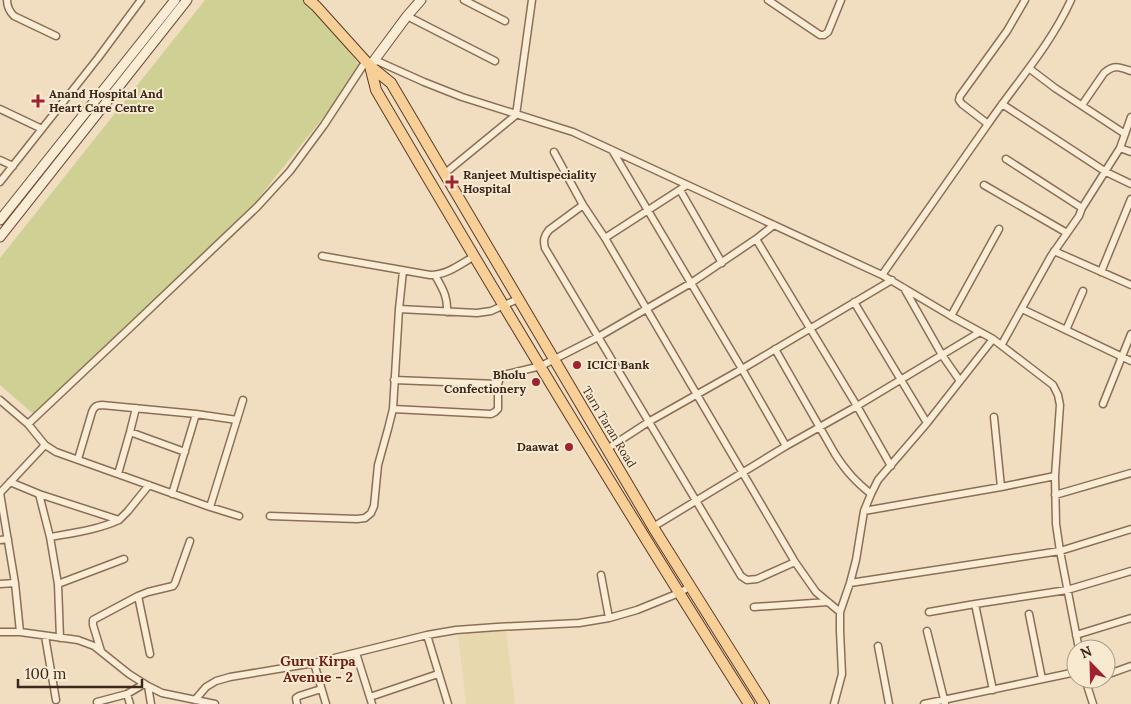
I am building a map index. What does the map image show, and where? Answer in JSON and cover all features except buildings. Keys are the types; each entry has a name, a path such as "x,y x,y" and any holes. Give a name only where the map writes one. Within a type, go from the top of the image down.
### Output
{"main road":[{"path":"0,220 175,0"},
{"path":"0,237 187,0"},
{"path":"309,0 370,63 376,90 473,257 749,704"},
{"path":"370,63 420,0"},
{"name":"Tarn Taran Road","path":"370,63 391,83 653,527 764,704"}],"street":[{"path":"7,0 9,12 14,16 56,36"},
{"path":"0,182 98,58 141,0"},
{"path":"464,0 506,21"},
{"path":"444,174 516,115 532,0"},
{"path":"768,0 820,35 824,35 828,32 841,0"},
{"path":"988,124 962,104 959,100 960,96 1007,31 1025,0"},
{"path":"882,275 1002,104 1030,69 1071,0"},
{"path":"407,16 495,61"},
{"path":"28,424 257,207 296,163 370,63 462,97 572,132 882,275 951,316 993,338 1053,385 1060,405 1055,476 1056,524 1077,639"},
{"path":"1082,105 1104,73 1109,69 1115,67 1131,71"},
{"path":"1030,69 1125,134"},
{"path":"1002,104 1106,172 1131,184"},
{"path":"0,109 42,129"},
{"path":"1002,344 1054,251 1079,216 1082,208 1120,148 1131,118"},
{"path":"1120,148 1131,152"},
{"path":"612,149 786,446"},
{"path":"554,152 584,206 605,238 795,562 816,592 840,612"},
{"path":"1006,159 1082,208"},
{"path":"0,160 13,166"},
{"path":"605,238 687,185"},
{"path":"984,185 1067,233"},
{"path":"680,190 722,263"},
{"path":"1101,272 1131,199"},
{"path":"584,206 549,230 543,241 545,248 741,576 747,580 756,579 795,562"},
{"path":"393,409 491,414 498,409 498,384 503,375 541,366 598,337 691,283 774,226"},
{"path":"951,316 1000,229"},
{"path":"756,239 891,466"},
{"path":"1054,251 1131,285"},
{"path":"322,256 435,275 449,271 473,257"},
{"path":"270,516 357,519 365,518 371,513 374,506 378,465 393,409 403,271"},
{"path":"435,275 446,296 447,312"},
{"path":"608,449 650,421 892,280"},
{"path":"904,288 942,355 960,381"},
{"path":"1066,330 1083,291"},
{"path":"399,309 477,313 503,306 518,299"},
{"path":"854,302 927,422"},
{"path":"1022,309 1131,361"},
{"path":"653,527 980,332"},
{"path":"1103,404 1131,334"},
{"path":"834,704 842,674 840,612 856,560 864,511 871,494 878,480 927,422 993,338"},
{"path":"775,349 845,470 871,494"},
{"path":"394,380 498,384"},
{"path":"0,400 28,424 45,445 56,452 239,516"},
{"path":"210,507 243,400"},
{"path":"78,459 94,408 97,405 196,414 237,420"},
{"path":"118,474 136,408"},
{"path":"172,494 196,414"},
{"path":"994,416 1001,487"},
{"path":"130,432 185,452"},
{"path":"20,632 15,583 0,493 45,445"},
{"path":"1055,495 1131,473"},
{"path":"864,511 1055,476"},
{"path":"10,482 39,494 119,520"},
{"path":"50,537 95,529 119,520 128,512 149,485"},
{"path":"39,494 50,537 58,584 60,638"},
{"path":"850,583 1060,551 1131,529"},
{"path":"0,540 8,539"},
{"path":"102,652 92,625 94,620 138,596 173,586 190,541"},
{"path":"58,584 124,560"},
{"path":"929,612 1067,590 1131,571"},
{"path":"601,575 609,618"},
{"path":"0,584 15,583"},
{"path":"195,700 206,687 230,676 314,663 427,635 464,629 579,623 609,618 637,610 679,593 691,586"},
{"path":"138,596 150,654"},
{"path":"754,607 828,602"},
{"path":"975,604 993,690"},
{"path":"1030,614 1042,679"},
{"path":"1076,635 1131,618"},
{"path":"927,631 945,702"},
{"path":"0,632 20,632 78,640 94,646 129,674 162,693 215,704"},
{"path":"427,635 448,704"},
{"path":"45,636 56,700"},
{"path":"878,646 889,704"},
{"path":"356,654 371,701 438,674"},
{"path":"314,663 326,704"},
{"path":"1116,671 1131,666"},
{"path":"924,704 945,702 1066,674"},
{"path":"97,702 127,694 146,685"},
{"path":"146,685 151,704"},
{"path":"297,704 296,698 321,689"},
{"path":"1090,689 1093,704"},
{"path":"127,694 130,704"}],"shaded area":[{"path":"506,630 515,704 466,704 458,635"}],"green space":[{"path":"205,0 307,0 314,4 362,69 249,210 38,418 0,385 0,258"}],"place":[{"name":"Anand Hospital And Heart Care Centre","path":"38,101"},
{"name":"Ranjeet Multispeciality Hospital","path":"452,182"},
{"name":"ICICI Bank","path":"577,365"},
{"name":"Bholu Confectionery","path":"536,382"},
{"name":"Daawat","path":"569,447"}],"district":[{"name":"Guru Kirpa Avenue - 2","path":"318,670"}]}
